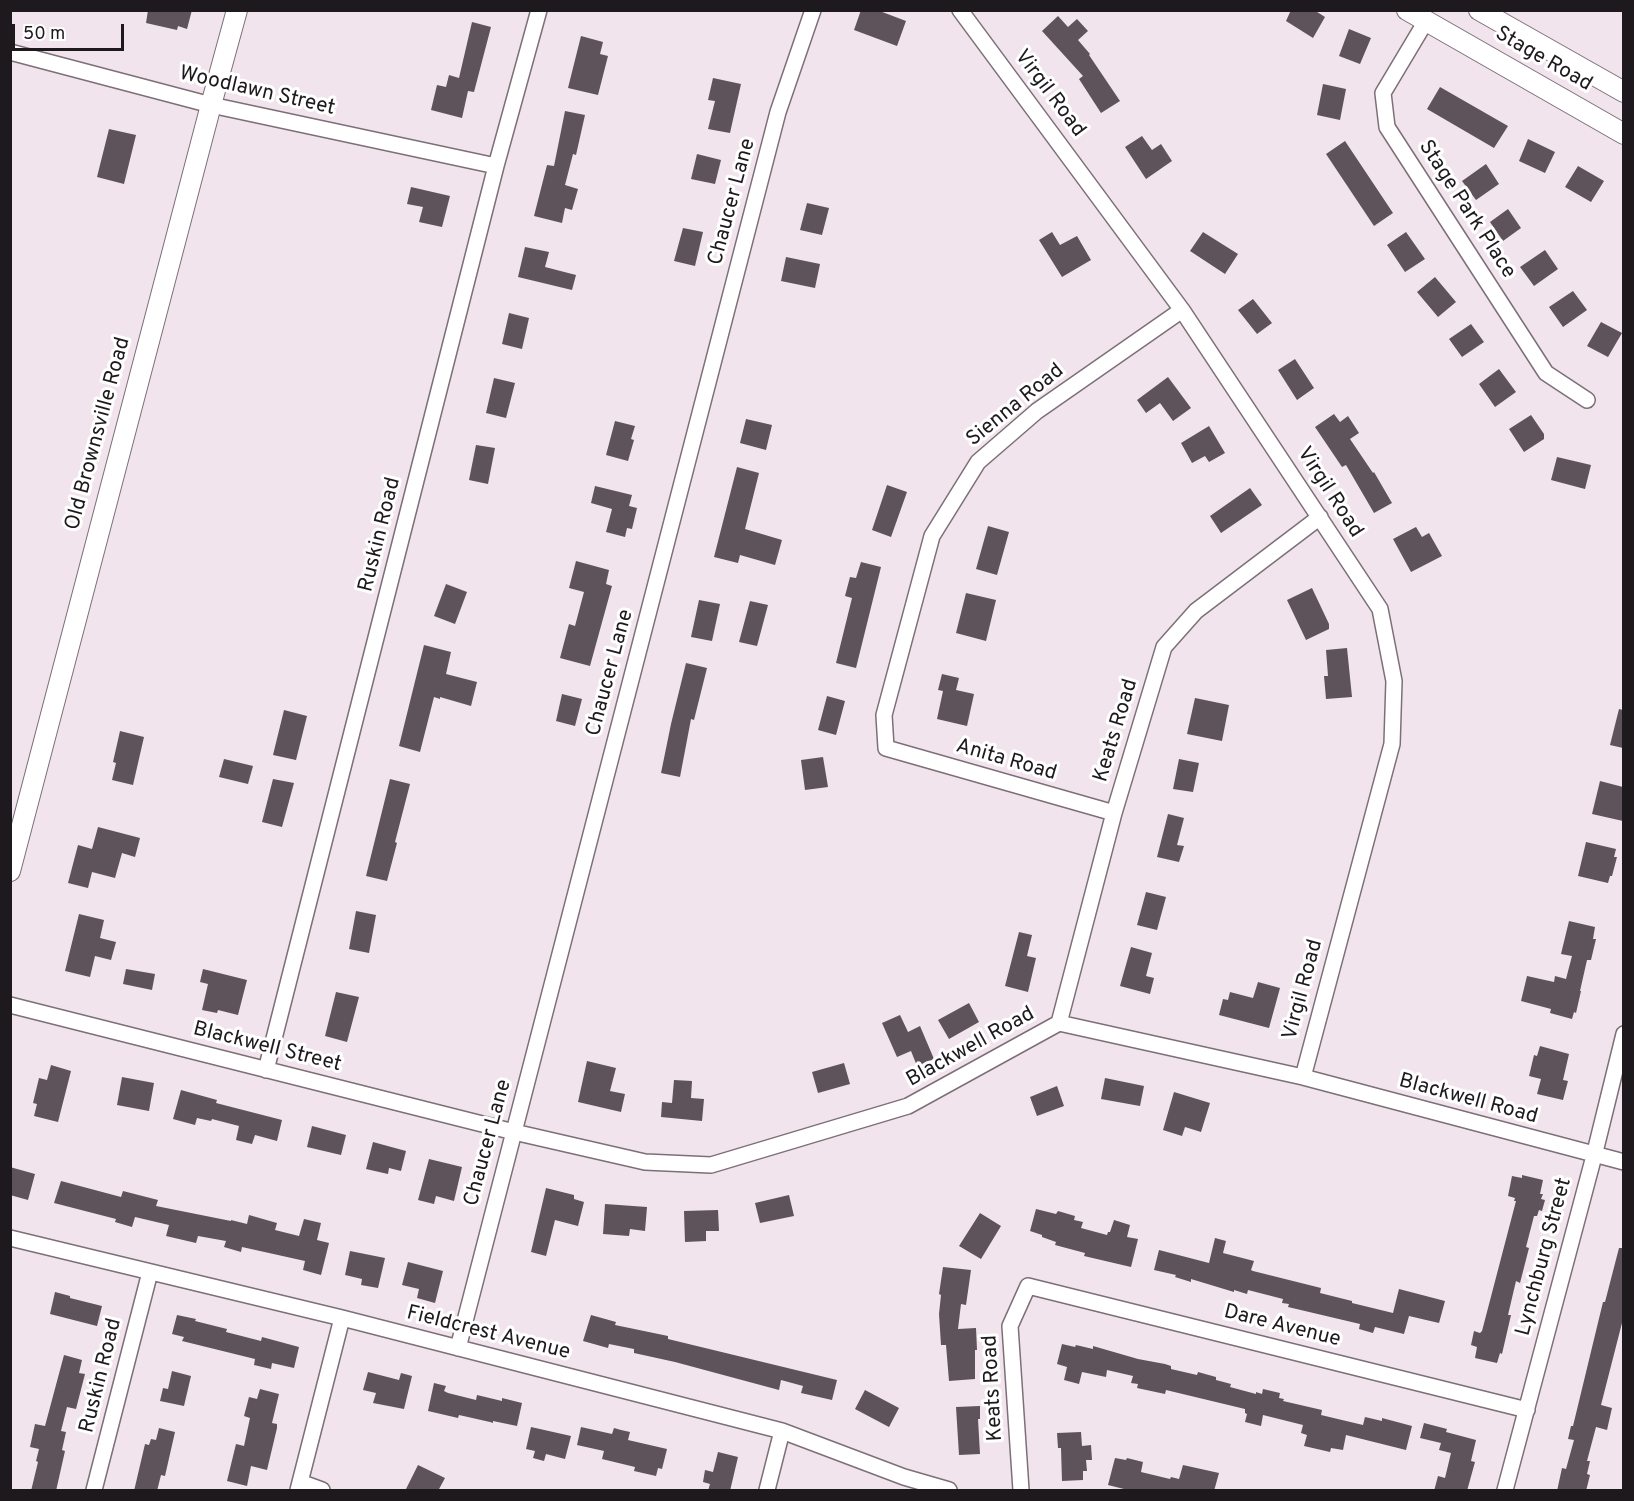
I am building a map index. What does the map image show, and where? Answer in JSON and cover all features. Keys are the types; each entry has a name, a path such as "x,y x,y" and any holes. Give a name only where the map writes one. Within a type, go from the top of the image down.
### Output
{"main road":[{"name":"Old Brownsville Road","path":"10,871 17,814 237,10"},
{"name":"Stage Road","path":"1407,10 1623,134"},
{"name":"Stage Road","path":"1487,12 1623,93"}],"street":[{"name":"Ruskin Road","path":"266,1070 496,166 539,10"},
{"name":"Chaucer Lane","path":"458,1348 778,112 813,10"},
{"name":"Virgil Road","path":"960,10 1182,310 1380,609 1394,681 1392,744 1303,1077"},
{"name":"Stage Park Place","path":"1426,21 1383,93 1387,127 1546,373 1587,400"},
{"name":"Woodlawn Street","path":"10,52 211,105 496,166"},
{"name":"Sienna Road","path":"886,748 884,715 932,536 978,462 1037,411 1182,310"},
{"name":"Keats Road","path":"1059,1023 1114,813 1164,647 1196,612 1320,518"},
{"name":"Anita Road","path":"886,748 1114,813"},
{"name":"Blackwell Street","path":"10,1005 514,1131"},
{"name":"Blackwell Road","path":"514,1131 645,1162 711,1165 908,1107 1059,1023 1303,1077 1623,1162"},
{"name":"Lynchburg Street","path":"1504,1491 1594,1156 1623,1034"},
{"name":"Fieldcrest Avenue","path":"10,1238 342,1318 782,1431 904,1477 949,1491"},
{"name":"Ruskin Road","path":"94,1491 150,1272"},
{"name":"Keats Road","path":"1021,1491 1010,1326 1028,1286"},
{"name":"Dare Avenue","path":"1028,1286 1527,1410"},
{"path":"322,1491 299,1486 342,1318"},
{"path":"767,1491 782,1431"}],"building":[{"path":"148,10 192,10 187,29 178,26 177,30 146,23"},
{"path":"861,10 877,10 906,21 897,46 854,30"},
{"path":"1291,10 1314,10 1325,17 1313,38 1286,21"},
{"path":"1058,16 1068,27 1077,19 1088,31 1078,40 1090,54 1120,101 1101,113 1079,79 1083,76 1042,31"},
{"path":"472,22 491,27 474,92 468,91 462,118 431,110 437,85 446,87 449,75 459,78"},
{"path":"1349,29 1371,38 1360,64 1339,56"},
{"path":"581,36 603,42 600,54 608,56 598,95 568,88"},
{"path":"713,78 741,84 730,133 708,129 715,101 708,100"},
{"path":"1323,84 1346,89 1340,120 1317,115"},
{"path":"1440,87 1508,126 1494,148 1427,109"},
{"path":"565,111 585,115 576,155 573,154 565,185 578,189 572,210 565,208 562,223 534,216 547,165 554,166"},
{"path":"109,129 136,135 124,184 97,177"},
{"path":"1142,136 1152,150 1161,144 1172,161 1146,179 1125,147"},
{"path":"1528,139 1555,152 1545,173 1519,161"},
{"path":"1345,141 1393,213 1374,226 1326,154"},
{"path":"697,154 721,160 715,184 691,179"},
{"path":"1486,164 1499,184 1476,200 1462,181"},
{"path":"1578,166 1604,181 1591,202 1565,187"},
{"path":"411,187 450,196 442,227 419,222 423,207 407,204"},
{"path":"807,203 829,208 822,235 800,230"},
{"path":"1508,209 1521,228 1503,241 1490,222"},
{"path":"683,228 703,232 695,266 674,261"},
{"path":"1052,232 1060,245 1077,236 1091,260 1062,277 1039,240"},
{"path":"1203,232 1238,254 1225,274 1190,251"},
{"path":"1406,232 1425,259 1405,272 1387,245"},
{"path":"525,247 549,252 545,267 576,275 572,290 518,277"},
{"path":"1545,250 1558,269 1534,286 1520,267"},
{"path":"786,257 820,264 815,288 781,281"},
{"path":"1435,277 1456,302 1438,317 1417,292"},
{"path":"1573,291 1587,310 1563,327 1549,307"},
{"path":"1253,299 1272,323 1257,334 1238,310"},
{"path":"509,313 529,318 522,349 502,344"},
{"path":"1601,322 1622,333 1608,357 1587,346"},
{"path":"1471,324 1484,342 1462,357 1449,339"},
{"path":"1295,359 1314,388 1297,400 1278,370"},
{"path":"1499,369 1516,392 1495,407 1479,384"},
{"path":"1168,377 1191,408 1173,421 1160,403 1146,413 1137,400"},
{"path":"494,378 515,383 506,418 486,413"},
{"path":"1334,414 1340,422 1348,416 1359,433 1350,439 1374,472 1392,503 1374,513 1346,465 1342,467 1315,427"},
{"path":"1531,415 1544,434 1544,439 1524,452 1509,429"},
{"path":"746,419 772,425 766,450 740,443"},
{"path":"615,421 635,426 628,461 606,455"},
{"path":"1209,426 1225,453 1209,462 1205,456 1192,463 1181,443"},
{"path":"476,445 495,448 488,484 469,480"},
{"path":"1557,457 1591,465 1585,489 1551,480"},
{"path":"737,467 759,473 745,529 782,540 775,565 740,555 738,563 714,557"},
{"path":"887,485 907,492 891,537 872,530"},
{"path":"595,486 632,495 629,506 637,508 632,529 627,528 625,537 606,532 612,509 591,503"},
{"path":"1250,488 1262,505 1221,533 1210,516"},
{"path":"988,526 1009,532 997,575 976,569"},
{"path":"1416,527 1422,537 1429,533 1442,556 1411,572 1393,539"},
{"path":"576,561 609,570 606,584 612,586 590,666 560,658 569,624 575,626 584,592 569,588"},
{"path":"861,562 881,567 856,668 836,663 852,598 845,596 850,577 856,578"},
{"path":"446,584 467,592 455,624 434,616"},
{"path":"1312,588 1329,624 1329,629 1306,640 1287,600"},
{"path":"966,593 996,600 986,641 956,633"},
{"path":"699,600 720,604 712,641 691,637"},
{"path":"750,601 768,605 757,646 739,642"},
{"path":"424,645 451,652 446,674 477,682 471,706 434,697 420,752 399,746"},
{"path":"1347,648 1352,697 1326,699 1324,676 1328,676 1326,650"},
{"path":"686,663 707,668 694,720 691,719 680,777 661,773"},
{"path":"942,674 959,678 956,690 974,694 967,726 937,719 943,691 938,690"},
{"path":"562,694 582,699 575,726 556,721"},
{"path":"827,696 845,701 836,735 818,730"},
{"path":"1195,698 1229,705 1222,741 1187,734"},
{"path":"1619,709 1623,710 1623,748 1610,745"},
{"path":"284,710 307,716 296,760 273,755"},
{"path":"120,731 144,737 133,785 112,780 116,763 113,762"},
{"path":"823,757 828,787 805,790 801,760"},
{"path":"224,759 253,766 248,784 219,777"},
{"path":"1179,759 1199,763 1193,792 1173,789"},
{"path":"273,779 294,783 282,827 262,822"},
{"path":"390,779 410,784 387,881 366,876"},
{"path":"1600,781 1623,787 1623,821 1592,814"},
{"path":"1168,814 1184,818 1177,845 1184,846 1179,862 1157,857"},
{"path":"98,827 140,838 135,857 122,853 115,878 92,872 88,888 68,883 78,845 92,849"},
{"path":"1586,842 1616,849 1614,857 1617,857 1608,883 1578,876"},
{"path":"1146,892 1166,897 1157,930 1137,925"},
{"path":"356,911 376,915 369,953 349,949"},
{"path":"79,914 104,920 100,938 116,942 111,960 95,956 90,977 65,971"},
{"path":"1569,921 1595,927 1593,939 1596,939 1591,960 1587,960 1576,1013 1574,1012 1572,1019 1550,1013 1551,1009 1521,1001 1527,976 1554,982 1555,976 1566,979 1572,956 1561,954"},
{"path":"1019,932 1032,935 1027,956 1036,958 1028,992 1005,986"},
{"path":"1131,947 1152,953 1146,976 1154,978 1150,994 1120,986"},
{"path":"126,969 155,974 152,990 123,984"},
{"path":"203,969 247,980 238,1015 218,1010 217,1013 202,1010 208,984 200,982"},
{"path":"1258,982 1280,988 1269,1028 1219,1015 1223,999 1228,1000 1230,992 1253,998"},
{"path":"336,992 359,997 347,1042 325,1036"},
{"path":"969,1003 979,1022 949,1039 938,1020"},
{"path":"900,1015 908,1032 920,1026 934,1059 917,1066 911,1051 897,1057 882,1023"},
{"path":"1540,1046 1569,1054 1563,1080 1568,1081 1563,1100 1537,1094 1541,1079 1529,1076 1534,1055 1537,1056"},
{"path":"587,1061 616,1068 610,1091 625,1094 621,1112 578,1102"},
{"path":"844,1063 850,1084 818,1093 812,1072"},
{"path":"51,1065 71,1071 58,1122 34,1116 37,1104 33,1103 39,1078 47,1080"},
{"path":"122,1077 154,1083 149,1111 117,1105"},
{"path":"1105,1078 1144,1086 1140,1106 1101,1099"},
{"path":"674,1080 692,1081 691,1098 704,1099 702,1121 661,1117 662,1102 672,1103"},
{"path":"1057,1086 1064,1106 1037,1116 1030,1097"},
{"path":"181,1090 217,1100 216,1103 282,1120 277,1141 255,1135 252,1144 236,1140 239,1126 212,1119 211,1121 197,1118 195,1125 173,1119"},
{"path":"1174,1092 1210,1103 1201,1132 1185,1127 1182,1136 1163,1130"},
{"path":"312,1126 346,1135 341,1155 307,1147"},
{"path":"373,1142 406,1151 401,1171 389,1168 388,1174 366,1169"},
{"path":"429,1159 462,1167 454,1201 436,1196 434,1204 418,1200"},
{"path":"10,1167 35,1174 28,1200 10,1195"},
{"path":"1522,1175 1543,1180 1540,1194 1543,1194 1541,1199 1545,1200 1542,1211 1539,1210 1537,1216 1534,1216 1526,1247 1529,1248 1520,1283 1516,1281 1502,1354 1500,1353 1497,1363 1475,1358 1477,1347 1471,1345 1474,1331 1480,1333 1482,1331 1516,1201 1514,1201 1515,1198 1508,1196 1512,1176 1522,1178"},
{"path":"61,1181 121,1197 123,1191 158,1200 156,1206 247,1224 249,1215 277,1223 275,1230 299,1236 304,1219 321,1223 317,1240 329,1243 321,1275 303,1270 305,1261 242,1247 241,1252 224,1247 226,1241 198,1236 196,1243 166,1236 169,1225 135,1217 132,1227 115,1222 116,1219 54,1203"},
{"path":"546,1188 574,1195 574,1199 584,1202 578,1226 555,1220 546,1256 531,1252"},
{"path":"789,1195 794,1216 760,1223 755,1203"},
{"path":"605,1204 647,1207 645,1231 630,1229 629,1236 603,1234"},
{"path":"1036,1209 1056,1214 1058,1211 1075,1216 1074,1220 1083,1222 1081,1228 1107,1235 1114,1220 1130,1225 1127,1237 1138,1239 1131,1267 1084,1256 1085,1253 1055,1245 1056,1242 1030,1231"},
{"path":"718,1210 719,1231 706,1231 706,1241 685,1242 684,1211"},
{"path":"980,1213 1001,1226 981,1259 959,1246"},
{"path":"1215,1238 1226,1241 1223,1253 1254,1261 1251,1270 1253,1271 1321,1288 1320,1293 1352,1301 1352,1303 1393,1313 1399,1289 1445,1301 1439,1323 1409,1316 1404,1334 1375,1327 1373,1333 1359,1329 1360,1324 1288,1307 1289,1304 1282,1303 1283,1299 1248,1290 1247,1294 1234,1290 1234,1292 1154,1270 1159,1250 1209,1263"},
{"path":"1619,1248 1623,1248 1623,1319 1601,1405 1612,1408 1607,1430 1596,1427 1587,1461 1590,1461 1587,1474 1590,1475 1586,1491 1557,1491 1562,1468 1566,1469 1574,1440 1568,1439 1571,1426 1573,1426 1603,1302 1605,1302"},
{"path":"350,1251 385,1258 378,1288 361,1285 362,1279 345,1275"},
{"path":"408,1262 443,1271 435,1303 417,1298 419,1289 402,1285"},
{"path":"943,1267 971,1270 966,1305 961,1304 958,1329 976,1328 975,1379 949,1381 946,1345 941,1345 939,1314"},
{"path":"55,1292 102,1306 97,1326 50,1314"},
{"path":"177,1315 227,1329 226,1332 261,1341 262,1337 299,1347 294,1368 272,1363 271,1369 254,1365 255,1359 182,1341 184,1337 172,1334"},
{"path":"591,1315 616,1322 615,1325 668,1336 668,1339 837,1380 832,1400 801,1393 803,1386 781,1380 779,1390 634,1353 634,1349 609,1344 608,1348 583,1341"},
{"path":"1062,1344 1093,1349 1093,1346 1165,1364 1171,1366 1171,1369 1197,1375 1198,1372 1231,1384 1230,1387 1256,1394 1256,1392 1262,1394 1263,1389 1280,1393 1279,1398 1284,1399 1283,1401 1322,1410 1321,1415 1363,1425 1365,1417 1382,1421 1382,1418 1412,1426 1406,1450 1346,1435 1343,1450 1331,1448 1330,1452 1304,1446 1307,1435 1301,1433 1303,1425 1263,1415 1261,1426 1245,1422 1247,1414 1245,1409 1166,1390 1165,1394 1137,1388 1138,1384 1131,1383 1133,1376 1107,1370 1106,1377 1082,1372 1079,1384 1064,1380 1067,1367 1057,1364"},
{"path":"64,1355 82,1360 79,1373 85,1374 76,1409 67,1407 61,1431 66,1432 62,1450 65,1451 56,1491 31,1491 39,1449 30,1447 35,1424 45,1426"},
{"path":"172,1371 191,1376 184,1406 160,1401 163,1388 168,1389"},
{"path":"368,1372 399,1380 401,1373 412,1376 404,1409 373,1403 376,1393 363,1390"},
{"path":"434,1383 446,1386 444,1391 448,1393 476,1400 477,1395 522,1403 517,1426 459,1415 458,1418 428,1411"},
{"path":"260,1389 279,1394 272,1423 277,1424 277,1428 267,1470 251,1466 247,1486 227,1481 236,1444 244,1446 250,1418 244,1416 249,1397 257,1399"},
{"path":"865,1390 899,1408 889,1427 855,1409"},
{"path":"980,1406 980,1419 978,1419 980,1454 959,1455 956,1407"},
{"path":"1424,1423 1476,1440 1471,1461 1475,1462 1467,1491 1434,1491 1438,1476 1445,1478 1451,1453 1439,1450 1441,1443 1420,1438"},
{"path":"531,1427 571,1436 565,1459 546,1454 544,1461 533,1458 535,1451 526,1449"},
{"path":"581,1427 612,1434 614,1428 630,1432 628,1440 667,1449 662,1469 658,1468 656,1476 634,1471 635,1467 602,1459 604,1451 577,1445"},
{"path":"159,1428 175,1432 165,1476 161,1475 157,1491 134,1491 145,1444 149,1445 151,1439 156,1440"},
{"path":"1081,1432 1082,1446 1091,1445 1092,1460 1086,1460 1087,1471 1083,1471 1083,1480 1062,1481 1061,1448 1058,1448 1057,1433"},
{"path":"718,1452 738,1457 730,1491 708,1491 710,1484 703,1482 705,1470 713,1472"},
{"path":"1115,1458 1143,1462 1141,1472 1170,1479 1171,1477 1179,1479 1183,1465 1219,1473 1214,1491 1132,1491 1108,1485"},
{"path":"418,1465 445,1478 438,1491 405,1491"}]}
